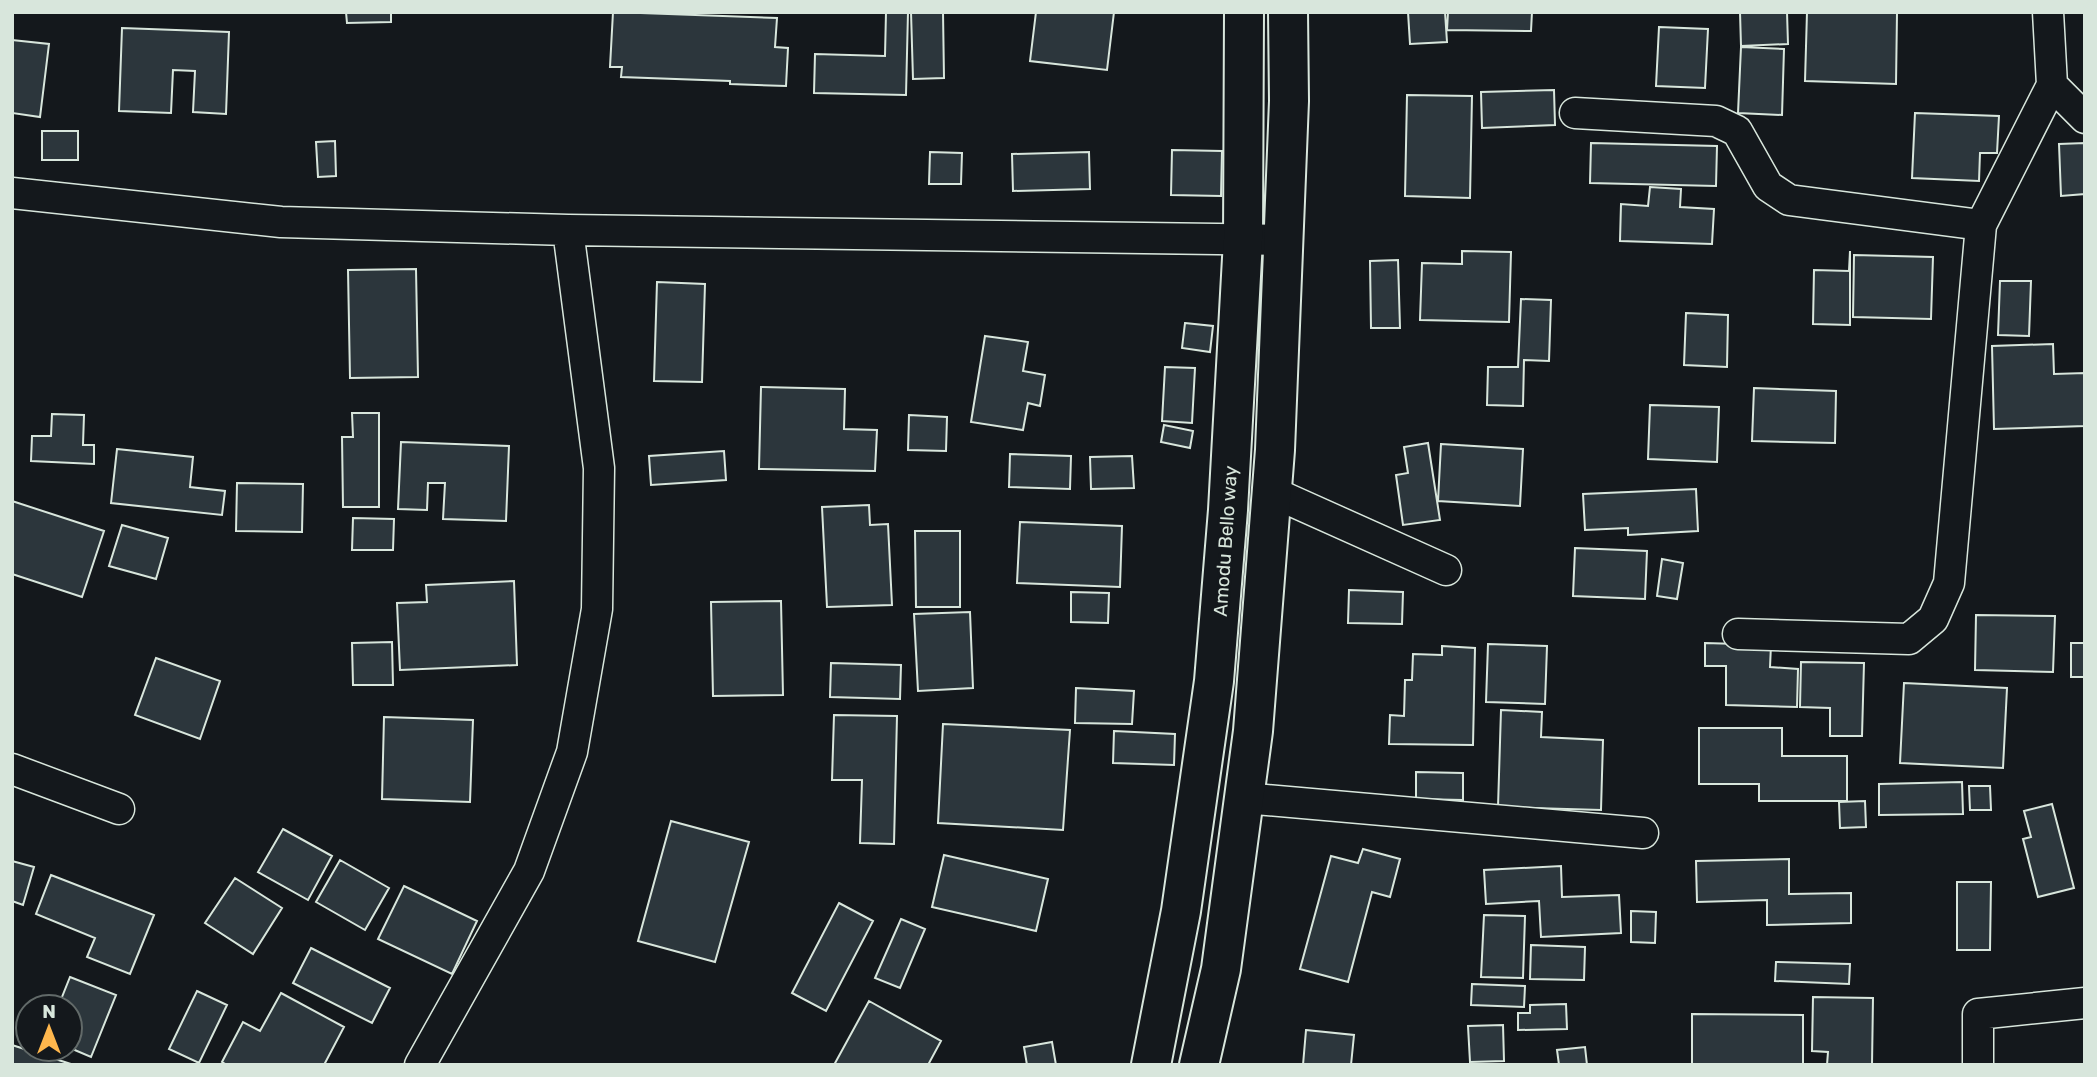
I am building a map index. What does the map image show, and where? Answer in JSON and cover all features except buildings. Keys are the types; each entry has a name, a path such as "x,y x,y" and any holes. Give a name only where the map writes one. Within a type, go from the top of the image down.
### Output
{"main road":[{"name":"Amodu Bello way","path":"1151,1065 1160,1030 1181,911 1214,681 1228,510 1243,240 1244,12"},
{"path":"1199,1065 1221,969 1253,731 1272,492 1289,101 1288,12"}],"street":[{"path":"1738,634 1909,639 1933,619 1949,583 1982,225 2052,85 2048,12"},
{"path":"2052,85 2085,118"},
{"path":"1575,113 1716,121 1737,131 1768,186 1789,200 1982,225"},
{"path":"12,193 281,222 568,230 1283,240"},
{"path":"420,1065 529,871 572,752 579,713 597,609 599,468 568,230"},
{"path":"1272,492 1446,570"},
{"path":"12,769 119,809"},
{"path":"1244,798 1643,833"},
{"path":"1978,1065 1978,1014 2085,1003"}]}
